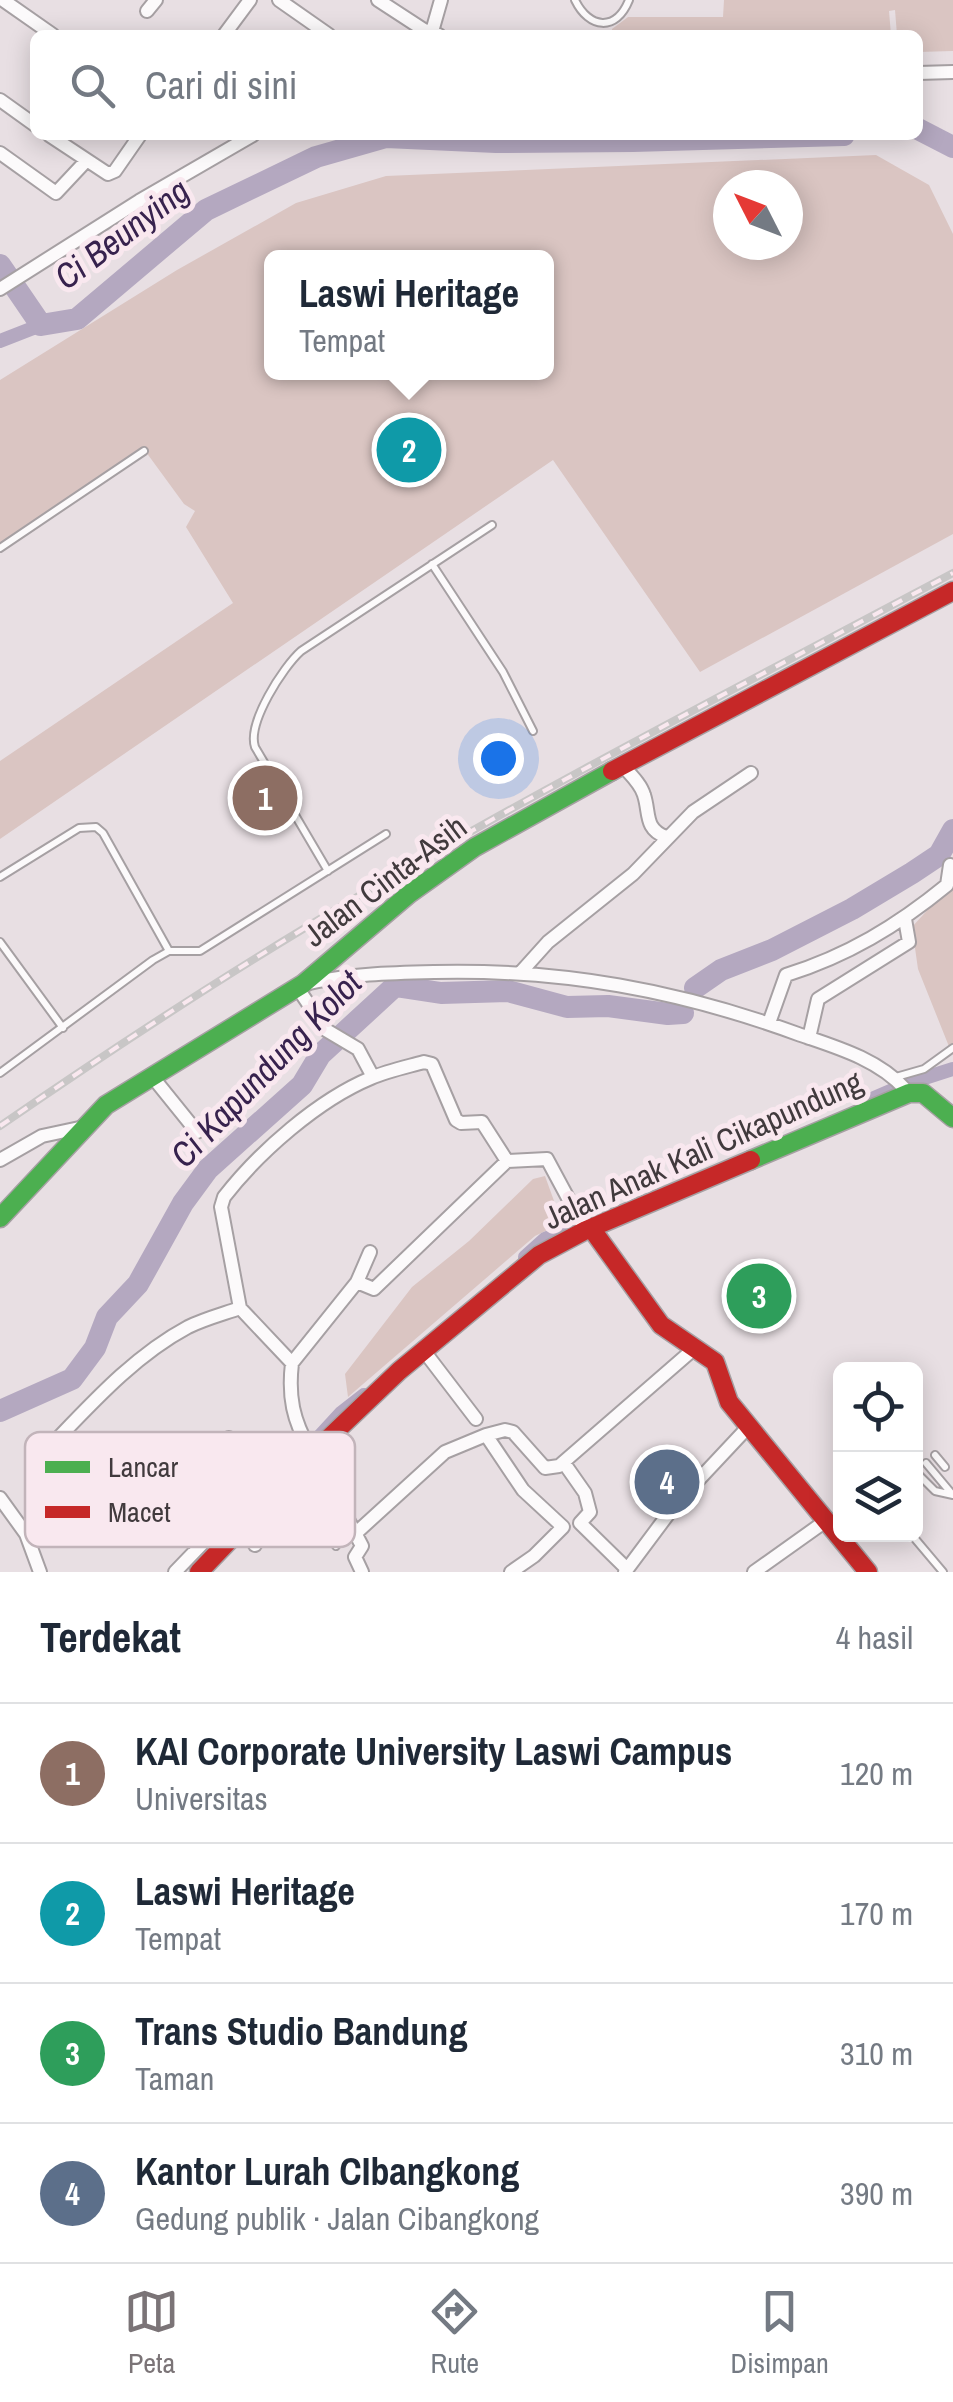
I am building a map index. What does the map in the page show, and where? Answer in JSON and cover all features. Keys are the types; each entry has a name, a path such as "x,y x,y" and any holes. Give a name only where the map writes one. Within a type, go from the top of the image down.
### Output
{"street":[{"path":"228,30 250,0"},
{"path":"279,0 317,30"},
{"path":"378,0 424,30"},
{"path":"435,30 441,0"},
{"path":"3,4 45,30"},
{"path":"923,73 953,72"},
{"path":"0,100 30,121"},
{"path":"56,140 103,173 112,174 136,140"},
{"path":"2,288 114,215 243,140"},
{"path":"0,154 56,193 86,161"},
{"name":"Jalan Cinta-Asih","path":"0,1218 106,1105 300,986 409,894 466,853 624,766 951,597"},
{"path":"624,766 643,792 652,829 666,837"},
{"path":"521,972 548,942 632,874 702,805 750,773"},
{"path":"769,1023 786,975 811,970 905,919 947,884 951,866"},
{"path":"809,1038 818,998 909,942 905,919"},
{"path":"372,1077 358,1049 324,1027 300,986 366,974 521,972 664,993 809,1038 871,1062 902,1085"},
{"path":"292,1363 240,1308 221,1207 224,1196 304,1120 372,1077 431,1062 456,1120 461,1124 482,1122 507,1161"},
{"path":"151,1076 197,1132"},
{"name":"Jalan Anak Kali Cikapundung","path":"325,1432 539,1255 584,1224 902,1085 921,1092 953,1118"},
{"path":"0,1160 42,1136 84,1127"},
{"path":"356,1282 374,1289 507,1161 547,1159 584,1224 661,1325 714,1362 723,1392 868,1572"},
{"path":"303,1432 290,1400 292,1363 356,1282 370,1252"},
{"path":"64,1432 103,1392 187,1328 240,1308"},
{"path":"362,1572 356,1557 362,1548 356,1534 445,1452 486,1435 510,1431 545,1468 554,1468 696,1347"},
{"path":"424,1351 476,1419"},
{"path":"564,1462 588,1502 590,1512 580,1523 626,1571 675,1504 750,1425"},
{"path":"486,1435 523,1490 562,1526 534,1556 511,1572"},
{"path":"0,1498 25,1533"},
{"path":"754,1572 826,1520"},
{"path":"31,1547 40,1572"},
{"name":"Jalan Anak Kali Cikapundung","path":"199,1572 218,1547"},
{"path":"175,1572 198,1548"}],"lane":[{"path":"575,0 591,20 606,23 616,21 629,0"},
{"path":"0,548 144,451"},
{"path":"328,871 256,750 252,741 254,729 282,671 295,656 327,631 492,526"},
{"path":"432,564 503,672 533,731"},
{"path":"0,877 79,828 96,827 169,951"},
{"path":"0,1073 169,951 200,950 386,834"},
{"path":"0,942 63,1028"},
{"path":"902,1085 953,1048"},
{"path":"934,1455 945,1466"},
{"path":"926,1462 953,1495"},
{"path":"923,1479 935,1491 953,1495"},
{"path":"918,1542 942,1572"}],"shaded area":[{"path":"724,0 953,0 953,51 923,52 923,30 897,30 895,10 889,11 891,30 612,30 628,17 723,17"},
{"path":"876,155 929,185 953,234 953,534 700,672 553,460 0,839 0,761 233,603 186,527 195,511 184,504 146,452 0,545 0,380 177,270 296,203 386,176"},
{"path":"953,882 952,1054 918,969 912,927"},
{"path":"545,1176 562,1223 535,1236 348,1397 345,1374 412,1287 469,1241 533,1179"}],"waterway":[{"name":"Ci Beunying","path":"923,132 953,147"},
{"name":"Ci Beunying","path":"0,265 41,325 77,319 206,210 316,157 376,140"},
{"name":"Ci Beunying","path":"452,140 668,140"},
{"path":"0,341 41,325"},
{"name":"Ci Kapundung Kolot","path":"695,988 721,970 772,950 912,873 939,855 953,830"},
{"name":"Ci Kapundung Kolot","path":"0,1411 72,1379 95,1348 107,1317 138,1284 183,1203 208,1169 302,1085 320,1055 395,986 441,993 508,991 567,1007 608,1006 683,1013"},
{"path":"865,1102 953,1069"},
{"path":"525,1257 545,1239 583,1223"},
{"path":"324,1432 364,1395"}],"railway":[{"path":"0,1126 218,981 426,857 953,573"}],"traffic: fast":[{"path":"0,1218 106,1105 303,984 409,894 475,847 612,771"},
{"path":"751,1160 909,1093 923,1093 953,1118"}],"traffic: jam":[{"path":"612,771 953,591"},
{"path":"335,1432 399,1371 539,1255 586,1230 751,1160"},
{"path":"591,1228 661,1325 715,1362 729,1402 868,1572"},
{"path":"199,1572 223,1547"}],"place":[{"name":"Laswi Heritage","path":"409,450"},
{"name":"KAI Corporate University Laswi Campus","path":"265,798"},
{"name":"Trans Studio Bandung","path":"759,1296"},
{"name":"Kantor Lurah CIbangkong","path":"667,1482"}]}
